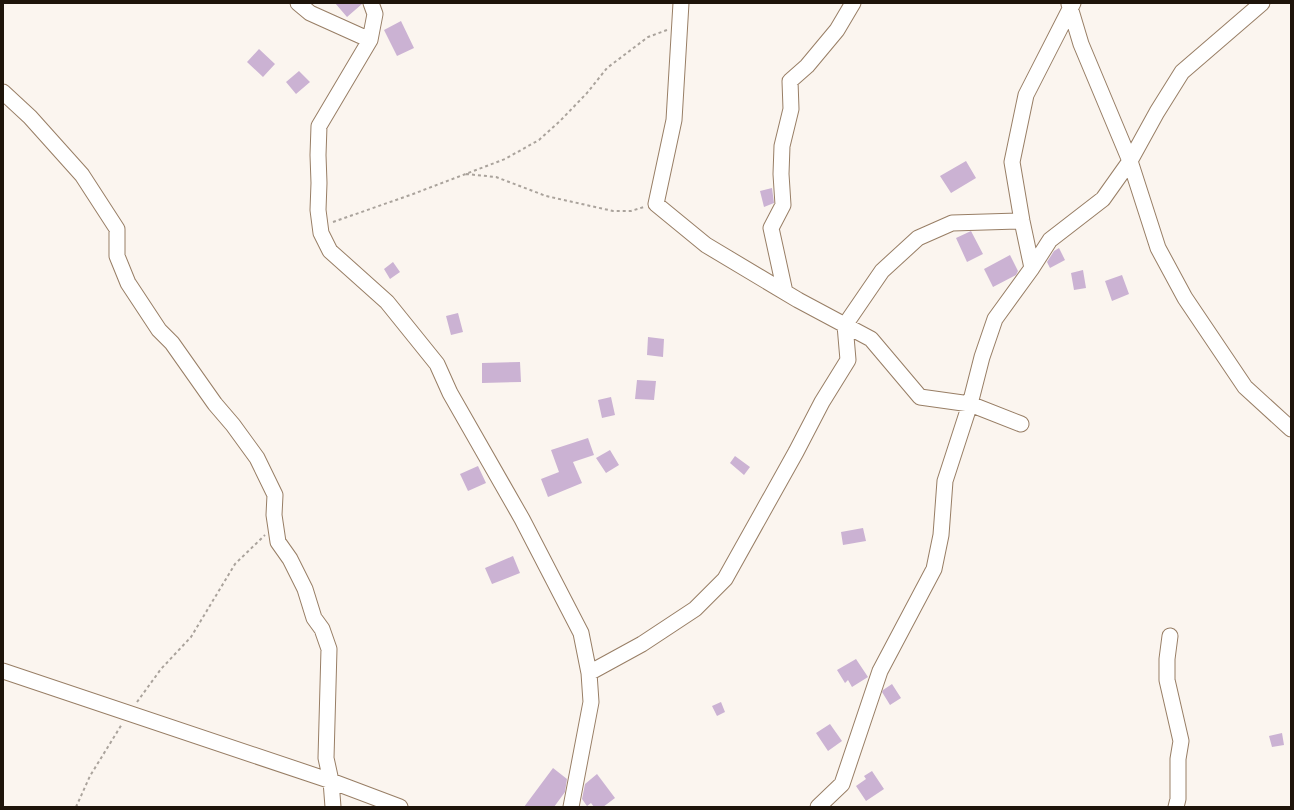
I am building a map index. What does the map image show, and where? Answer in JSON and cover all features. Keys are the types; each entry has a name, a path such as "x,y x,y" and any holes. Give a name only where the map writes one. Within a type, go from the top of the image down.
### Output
{"street":[{"path":"298,3 310,13 370,40"},
{"path":"371,3 374,14 370,40 319,126 318,210 320,226 330,251 387,302 437,364 450,393 522,519 581,633 589,673 591,702 570,807"},
{"path":"681,3 674,120 656,204 706,245 785,292 871,339 920,397 970,404 1021,424"},
{"path":"785,292 771,228 783,206 780,174 782,146 791,109 790,81 808,66 837,30 853,3"},
{"path":"818,807 842,784 880,671 934,569 941,535 945,481 970,404 982,357 995,319 1032,268 1050,240 1103,198 1130,161 1157,112 1182,72 1262,3"},
{"path":"1070,5 1081,44 1130,161 1158,248 1185,298 1245,387 1291,429"},
{"path":"1032,268 1012,162 1026,95 1070,5"},
{"path":"3,92 30,117 82,175 117,229 117,256 128,283 159,330 172,344 215,404 233,425 257,458 275,495 274,515 278,542 290,559 305,589 314,618 322,629 329,650 326,758 331,781 334,807"},
{"path":"589,673 642,644 695,609 725,579 796,452 822,402 848,360 845,325 882,272 918,238 952,223 1022,221"},
{"path":"1170,636 1166,659 1166,680 1181,741 1178,759 1178,799 1176,807"},
{"path":"3,671 331,781 400,807"}],"path":[{"path":"320,226 413,194 505,159 539,140 587,93 607,68 648,36 680,25"},
{"path":"465,174 496,177 546,196 613,211 631,211 656,204"},
{"path":"76,807 90,776 129,713 161,669 191,637 235,564 276,524"}],"building":[{"path":"335,3 362,3 362,4 347,17"},
{"path":"401,21 414,48 397,56 384,30"},
{"path":"259,49 275,64 263,77 247,62"},
{"path":"299,71 310,82 296,94 286,82"},
{"path":"966,161 976,178 951,193 940,176"},
{"path":"772,188 774,203 764,207 760,191"},
{"path":"971,231 983,254 967,262 956,238"},
{"path":"1059,248 1065,260 1050,268 1047,262 1054,251"},
{"path":"1010,255 1018,271 1016,275 993,287 984,269"},
{"path":"393,262 400,272 390,279 384,269"},
{"path":"1083,270 1086,288 1074,290 1071,273"},
{"path":"1122,275 1129,294 1112,301 1105,281"},
{"path":"458,313 463,332 451,335 446,316"},
{"path":"648,337 664,339 663,357 647,355"},
{"path":"520,362 521,382 482,383 482,363"},
{"path":"637,380 656,381 654,400 635,399"},
{"path":"611,397 615,415 602,418 598,400"},
{"path":"588,438 594,455 573,462 582,483 548,497 541,479 559,472 551,450"},
{"path":"610,450 619,465 606,473 596,458"},
{"path":"735,456 750,467 744,475 730,463"},
{"path":"478,466 486,483 468,491 460,474"},
{"path":"863,528 866,541 843,545 841,532"},
{"path":"513,556 520,573 492,584 485,568"},
{"path":"856,659 868,677 852,687 848,680 845,683 837,670"},
{"path":"892,684 901,698 890,705 882,692"},
{"path":"721,702 725,712 717,716 712,706"},
{"path":"830,724 842,741 828,751 816,733"},
{"path":"1282,733 1284,745 1272,747 1269,736"},
{"path":"553,768 567,779 565,792 554,807 524,807"},
{"path":"872,771 884,789 866,801 856,786 866,779 864,776"},
{"path":"597,774 615,798 603,807 594,807 591,803 587,806 582,799 585,784"}]}
